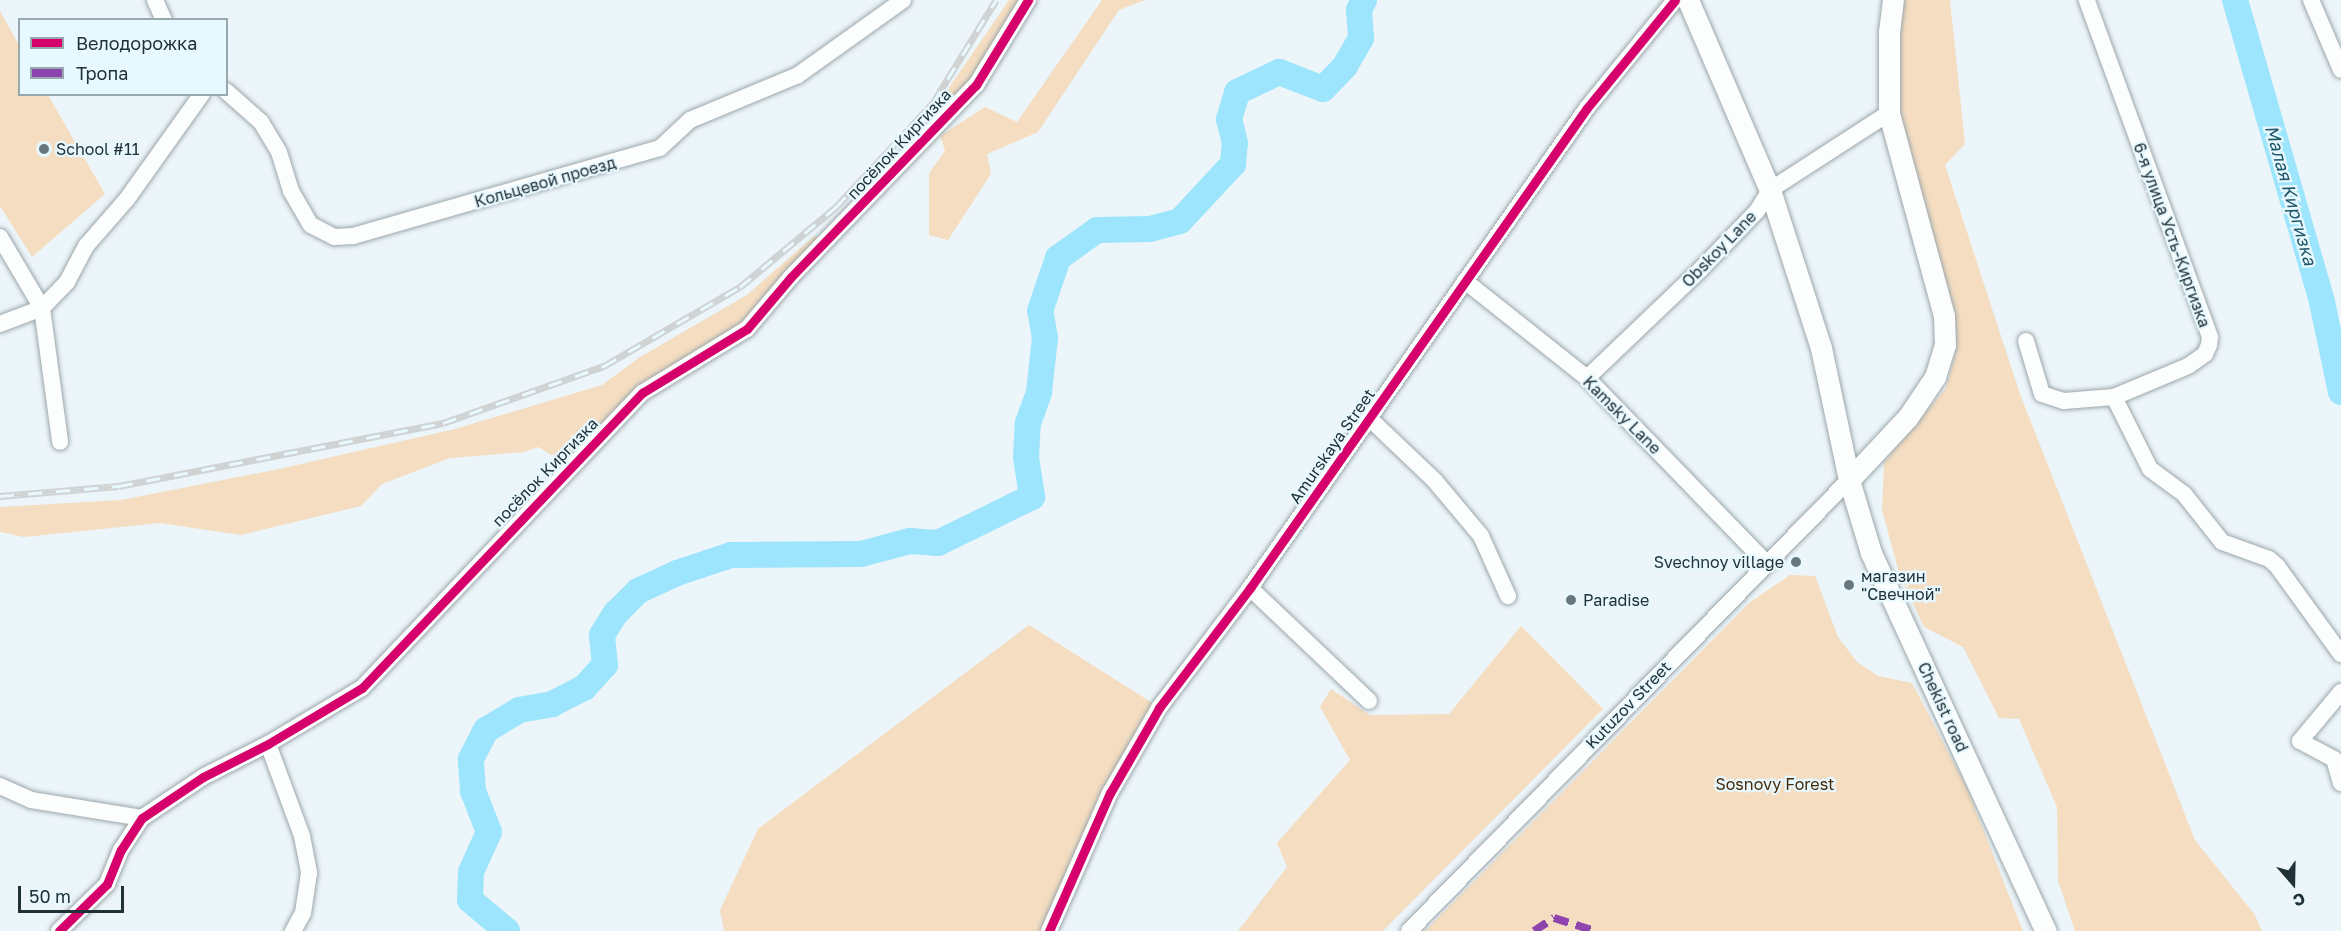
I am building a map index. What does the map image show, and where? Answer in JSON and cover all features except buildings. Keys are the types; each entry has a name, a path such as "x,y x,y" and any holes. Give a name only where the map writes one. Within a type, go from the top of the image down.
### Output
{"main road":[{"name":"Chekist road","path":"1688,0 1770,190 1821,348 1849,480 1871,553 2046,931"},
{"path":"1849,480 1908,417 1935,377 1945,345 1944,316 1889,113 1889,32 1893,0"}],"street":[{"path":"155,0 163,18"},
{"name":"Кольцевой проезд","path":"228,93 261,122 279,152 291,191 311,225 335,237 353,236 660,148 690,120 798,75 903,0"},
{"name":"посёлок Киргизка","path":"59,931 107,884 121,850 142,818 202,777 268,744 362,688 642,393 747,329 791,277 976,85 1028,0"},
{"name":"Amurskaya Street","path":"1049,931 1110,793 1154,717 1250,588 1587,108 1675,0"},
{"name":"6-я улица Усть-Киргизка","path":"2026,341 2042,394 2064,401 2114,397 2188,366 2205,354 2210,337 2087,0"},
{"path":"2311,0 2341,70"},
{"path":"0,324 42,308 67,282 86,246 128,199 201,96"},
{"name":"Obskoy Lane","path":"1587,378 1700,270 1757,210 1770,190 1889,113"},
{"path":"0,237 42,308 60,442"},
{"name":"Kamsky Lane","path":"1465,281 1587,378 1766,562"},
{"path":"2114,397 2151,469 2184,494 2222,542 2269,559 2277,566 2341,654"},
{"path":"1370,419 1435,481 1481,536 1508,596"},
{"name":"Kutuzov Street","path":"1409,931 1766,562 1849,480"},
{"path":"1250,588 1369,701"},
{"path":"2341,692 2300,741 2334,759 2341,783"},
{"path":"268,744 302,836 309,873 303,913 293,931"},
{"path":"0,786 31,800 142,818"}],"green space":[{"path":"1009,0 1024,0 973,82 944,109 940,101"},
{"path":"1102,0 1145,0 1119,10 1038,132 987,154 991,174 948,240 929,235 929,173 945,151 940,136 985,107 1017,122"},
{"path":"1900,0 1950,0 1965,144 1945,165 2020,394 2195,840 2255,915 2262,931 2075,931 2058,881 2057,807 2019,719 1999,718 1963,647 1924,627 1899,573 1882,510 1884,462 1946,388 1956,350 1952,311 1898,111"},
{"name":"School #11","path":"0,11 18,43 18,96 49,96 105,194 32,257 0,206"},
{"path":"814,236 823,238 742,327 693,358 567,464 538,447 524,452 450,458 382,484 361,506 241,535 160,523 24,537 0,532 0,507 121,500 279,469 455,429 602,385 640,357 747,295"},
{"name":"Sosnovy Forest","path":"1790,575 1815,576 1838,637 1857,662 1878,676 1912,683 1967,788 2023,931 1425,931 1749,603"},
{"path":"1029,625 1154,704 1043,931 724,931 720,910 758,829"},
{"path":"1521,626 1603,709 1383,931 1238,931 1287,867 1277,843 1350,760 1320,707 1331,689 1370,715 1449,714"}],"waterway":[{"name":"Малая Киргизка","path":"507,931 470,900 471,872 489,832 473,791 471,759 486,730 519,710 552,704 584,688 605,665 602,635 616,613 638,591 677,573 731,555 861,554 910,541 938,543 1032,497 1026,457 1028,423 1039,392 1045,338 1040,311 1058,258 1097,230 1150,229 1180,221 1233,164 1235,143 1229,119 1237,92 1279,72 1323,89 1345,66 1361,38 1359,10 1364,0"},
{"name":"Малая Киргизка","path":"2235,0 2322,302 2341,392"}],"railway":[{"path":"0,496 119,486 443,423 604,366 740,287 836,207 933,103 996,0"}],"marked path":[{"path":"1534,931 1554,918 1595,931"}],"cycle path":[{"path":"59,931 107,884 121,850 142,818 203,777 268,744 362,688 642,393 747,329 791,277 976,85 1028,0"},
{"path":"1049,931 1110,793 1159,708 1250,588 1587,108 1675,0"}],"place":[{"name":"School #11","path":"44,149"},
{"name":"Svechnoy village","path":"1796,562"},
{"name":"магазин \"Свечной\"","path":"1849,585"},
{"name":"Paradise","path":"1571,600"}]}
